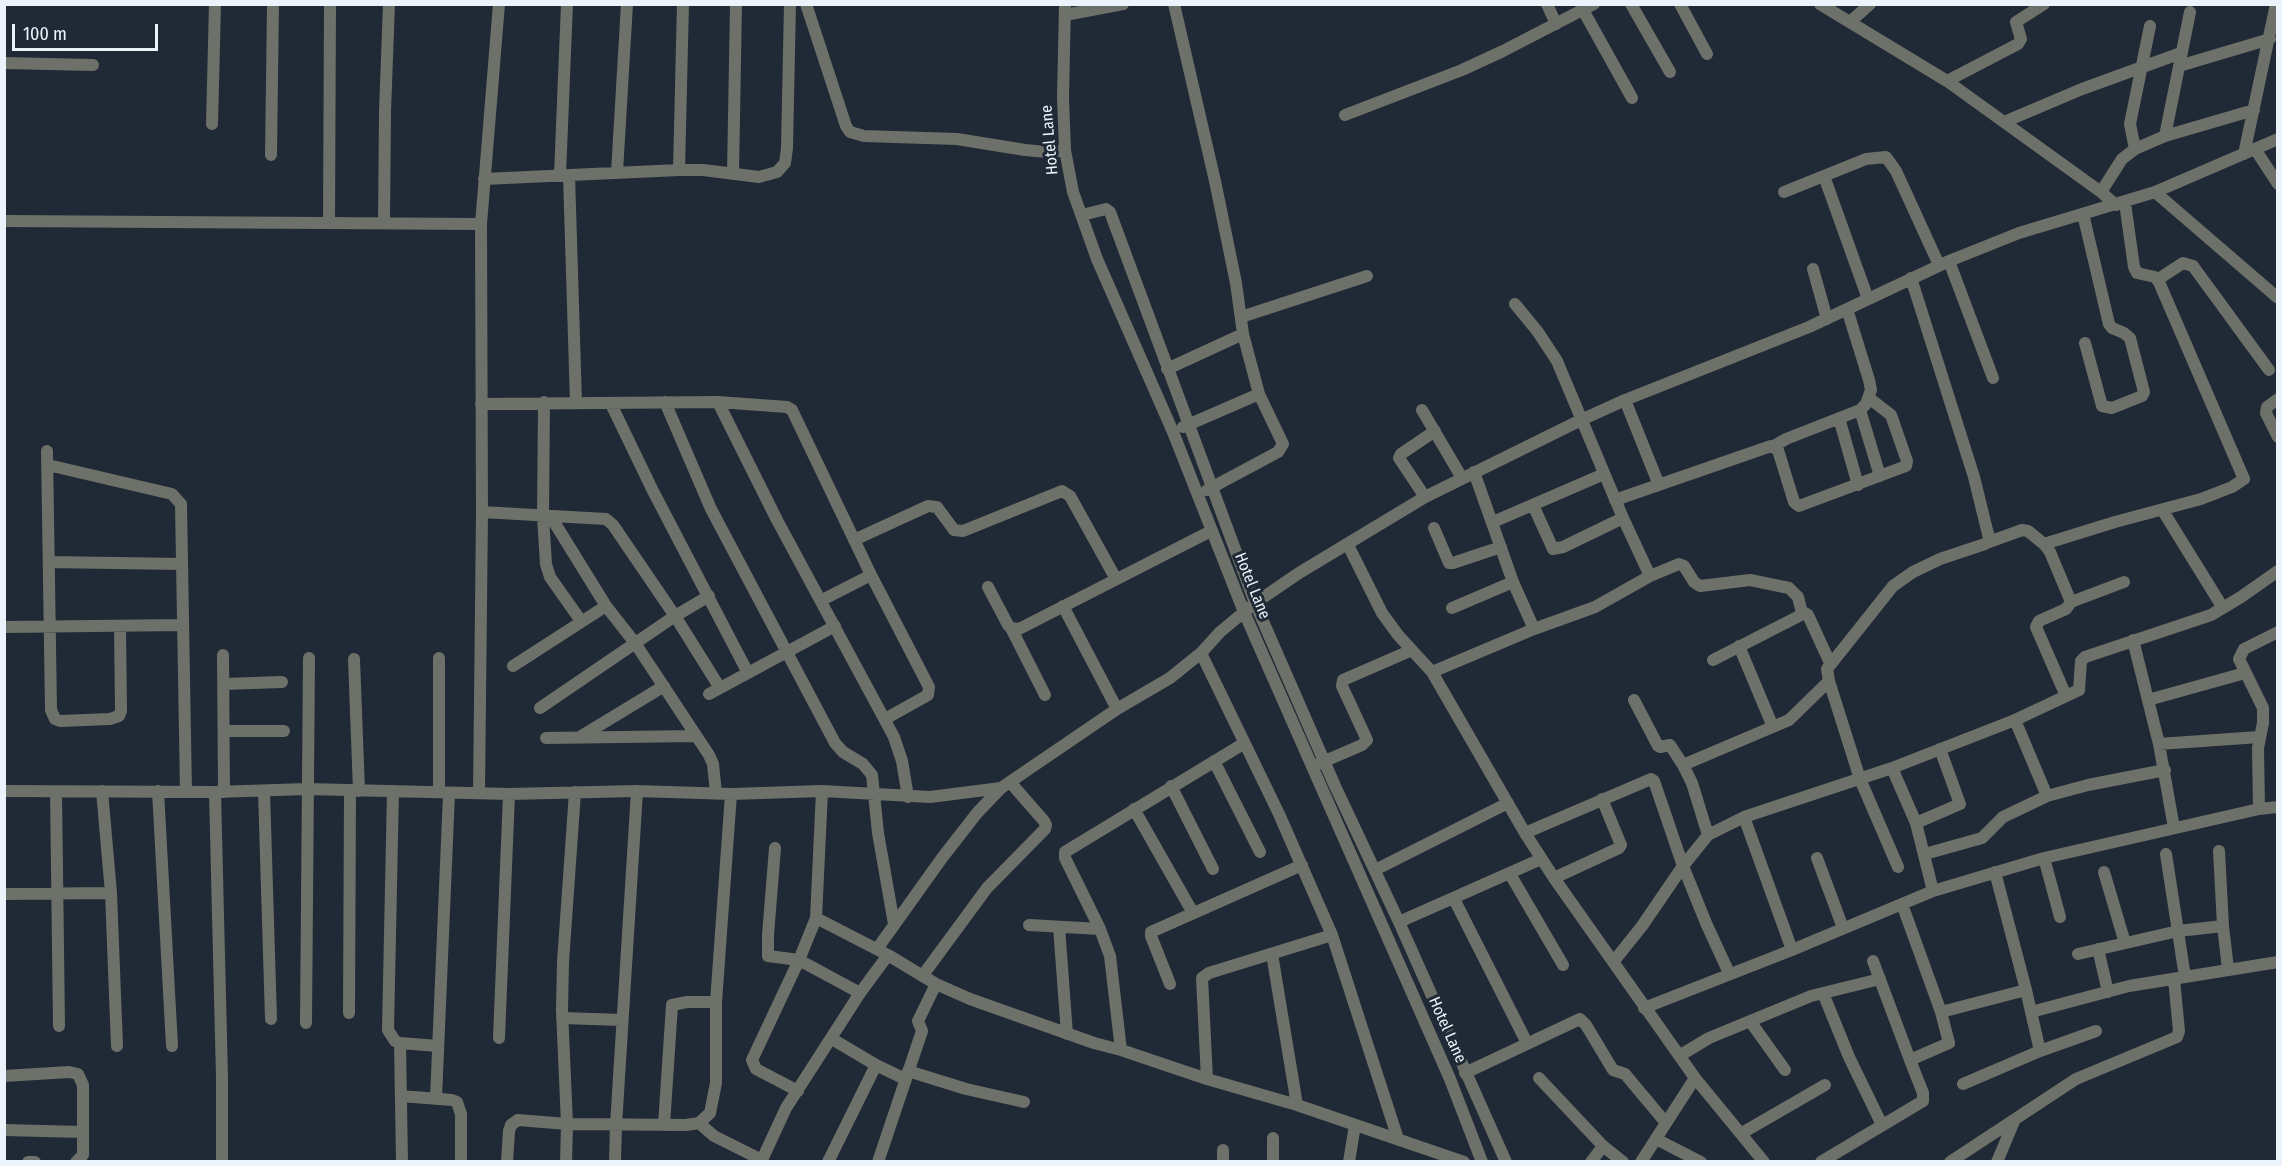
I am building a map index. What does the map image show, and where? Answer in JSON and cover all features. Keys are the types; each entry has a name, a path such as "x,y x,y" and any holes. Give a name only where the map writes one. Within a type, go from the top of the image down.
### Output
{"street":[{"path":"212,124 215,4"},
{"path":"271,155 273,4"},
{"path":"329,223 330,4"},
{"path":"384,223 389,4"},
{"path":"479,793 482,512 481,224 499,4"},
{"path":"567,4 564,175 576,403"},
{"path":"617,172 627,4"},
{"path":"679,170 683,4"},
{"path":"733,174 736,4"},
{"path":"484,179 679,170 759,177 777,172 785,163 790,4"},
{"path":"806,4 849,132 864,136 957,139 1047,152 1065,150"},
{"path":"1071,12 1124,4"},
{"path":"1174,4 1217,193 1243,334 1259,394 1283,447 1278,452 1205,491"},
{"path":"1547,4 1556,24"},
{"path":"1631,4 1670,72"},
{"path":"1680,4 1707,54"},
{"path":"1820,4 1947,81 2121,204 2134,267 2138,273 2155,277 2157,280 2244,479 2232,487 2200,500 2115,522 2044,544"},
{"path":"1850,22 1870,4"},
{"path":"1947,81 2018,44 2021,39 2016,22 2044,4"},
{"path":"2276,4 2254,110 2249,151 2277,183"},
{"path":"1345,115 1462,70 1589,7 1632,98"},
{"name":"Hotel Lane","path":"1071,12 1063,98 1065,150 1068,173 1090,212 1097,259 1120,315 1181,428 1205,491 1211,531 1249,608 1318,764 1482,1161"},
{"path":"2165,136 2190,12"},
{"path":"2135,149 2130,124 2150,26"},
{"path":"2179,66 2270,39"},
{"path":"2004,122 2044,104 2181,53"},
{"path":"4,63 93,65"},
{"path":"2101,192 2122,159 2135,149 2165,136 2254,110"},
{"path":"699,1123 714,1136 762,1161 786,1108 860,993 894,924 977,813 1006,785 1117,709 1170,678 1201,653 1220,632 1249,608 1299,573 1462,478 1625,400 1827,319 1944,263 2019,233 2155,192 2277,139"},
{"path":"1784,192 1866,159 1886,157 1896,171 1944,263 1993,378"},
{"path":"1824,176 1868,299"},
{"path":"2155,192 2277,298"},
{"path":"1090,212 1106,208 1110,212 1167,369 1181,428 1249,608"},
{"path":"2083,214 2109,324 2130,338 2144,392 2142,396 2112,408 2102,406 2085,343"},
{"path":"4,221 481,224"},
{"path":"2157,280 2183,263 2193,266 2269,370"},
{"path":"1813,268 1827,319"},
{"path":"1241,316 1367,276"},
{"path":"1911,278 1974,477 1989,542"},
{"path":"1515,304 1538,332 1557,361 1615,500 1650,576"},
{"path":"1615,500 1774,446 1786,439 1860,410 1869,398 1869,380 1847,309"},
{"path":"1167,369 1243,334"},
{"path":"1181,428 1259,394"},
{"path":"1774,446 1778,450 1796,504 1804,505 1906,466 1908,463 1891,415 1869,398"},
{"path":"2277,399 2267,407 2266,413 2277,437"},
{"path":"1625,400 1659,485"},
{"path":"544,402 547,517 544,554 550,577 581,621"},
{"path":"665,402 711,509 835,743 843,752 863,764 872,775 878,833 894,924"},
{"path":"480,404 718,402 788,407 792,410 929,692 928,695 885,719"},
{"path":"718,402 777,520 894,737 902,761 908,797"},
{"path":"611,404 748,673"},
{"path":"1422,410 1462,478"},
{"path":"1860,410 1880,477"},
{"path":"1839,418 1858,485"},
{"path":"1425,498 1399,458 1401,454 1435,431"},
{"path":"47,451 51,710 55,719 60,721 110,719 119,716 121,711 120,626"},
{"path":"48,465 172,494 181,504 186,792"},
{"path":"1474,472 1513,582 1534,630"},
{"path":"1493,522 1604,474"},
{"path":"855,540 928,506 938,507 954,530 963,531 1062,490 1070,496 1116,579"},
{"path":"1533,505 1553,549 1563,547 1623,518"},
{"path":"2163,511 2223,608"},
{"path":"482,512 606,519 613,525 675,616 714,691 835,626"},
{"path":"547,517 696,735 713,764 716,793"},
{"path":"1434,528 1449,562 1453,563 1501,547"},
{"path":"1898,867 1860,779 1829,681 1827,671 1830,663 1893,586 1902,579 1940,559 2022,530 2028,531 2044,544 2072,602"},
{"path":"1011,628 1019,629 1211,531"},
{"path":"1348,545 1382,613 1432,672 1541,859 1695,1078 1764,1161"},
{"path":"50,562 182,564"},
{"path":"1432,672 1595,607 1650,576 1681,564 1700,586 1750,580 1789,588 1796,593 1802,613"},
{"path":"1614,962 1708,835 1744,817 1892,768 2015,720 2079,690 2083,658 2211,615 2277,571"},
{"path":"822,600 871,575"},
{"path":"1452,608 1513,582"},
{"path":"2066,696 2036,627 2039,621 2066,609 2072,602 2124,582"},
{"path":"988,587 1045,695"},
{"path":"540,708 675,616 709,596"},
{"path":"513,666 606,606"},
{"path":"1063,606 1117,709"},
{"path":"1713,660 1802,613 1808,615 1830,663"},
{"path":"4,627 183,625"},
{"path":"2259,809 2259,737 2263,723 2263,708 2239,659 2244,649 2277,632"},
{"path":"2133,640 2165,770 2174,828"},
{"path":"1739,645 1773,727"},
{"path":"1412,650 1343,680 1342,686 1367,740 1362,745 1318,764 1400,922 1465,1073 1506,1161"},
{"path":"1201,653 1243,744 1279,814 1332,935 1398,1139"},
{"path":"222,1161 220,792 224,731 223,655"},
{"path":"306,1023 309,658"},
{"path":"436,1098 444,793 439,658"},
{"path":"349,1013 354,791 354,659"},
{"path":"2148,700 2245,673"},
{"path":"1683,765 1794,717 1829,681"},
{"path":"224,684 282,682"},
{"path":"578,738 663,686"},
{"path":"1634,700 1658,746 1670,745 1683,765 1692,783 1708,835"},
{"path":"2015,720 2047,796"},
{"path":"224,731 284,731"},
{"path":"546,738 696,735"},
{"path":"2159,744 2259,737"},
{"path":"1121,1050 1110,956 1100,929 1064,854 1171,786 1243,744"},
{"path":"1916,823 1960,804 1940,750"},
{"path":"1214,761 1260,852"},
{"path":"1892,768 1916,823 1933,891"},
{"path":"1925,854 1982,838 2003,817 2047,796 2088,785 2165,770"},
{"path":"1525,833 1646,779 1654,781 1683,866 1729,973"},
{"path":"4,791 220,792 307,789 509,794 637,791 731,794 822,791 874,792 908,797 930,797 1006,785"},
{"path":"923,975 987,888 1045,829 1044,821 1006,785"},
{"path":"1171,786 1213,869"},
{"path":"102,791 111,893 117,1046"},
{"path":"158,791 172,1046"},
{"path":"264,791 271,1019"},
{"path":"393,791 388,1030 395,1041 400,1043 438,1046"},
{"path":"615,1161 637,791"},
{"path":"798,1090 756,1069 752,1060 816,918 822,791"},
{"path":"56,792 59,1026"},
{"path":"566,1161 567,1124 562,1018 563,962 575,792"},
{"path":"499,1038 509,794"},
{"path":"507,1161 508,1131 514,1121 518,1120 567,1124 664,1125 699,1123 710,1113 716,1083 716,1002 731,794"},
{"path":"1554,878 1619,848 1621,845 1602,799"},
{"path":"1375,870 1508,803"},
{"path":"1644,1008 1933,891 2044,858 2259,809 2277,807"},
{"path":"1134,809 1192,913"},
{"path":"1744,817 1792,950"},
{"path":"775,848 767,952 771,958 799,960 860,993"},
{"path":"2219,851 2228,969"},
{"path":"1950,1161 2082,1075 2176,1037 2179,1031 2178,931 2166,854"},
{"path":"1817,858 1843,928"},
{"path":"2044,858 2060,917"},
{"path":"1400,922 1541,859"},
{"path":"1170,984 1151,932 1302,865"},
{"path":"1995,872 2040,1051"},
{"path":"2104,872 2126,943"},
{"path":"1510,874 1563,965"},
{"path":"4,894 111,893"},
{"path":"1454,899 1527,1043"},
{"path":"1902,904 1941,1012 1949,1043 1910,1060"},
{"path":"816,918 882,952 936,984 970,999 1067,1034 1297,1105 1464,1161"},
{"path":"1029,925 1100,929"},
{"path":"2078,954 2178,931 2223,926"},
{"path":"1059,927 1067,1034"},
{"path":"1207,1079 1202,978 1209,973 1332,935"},
{"path":"2098,949 2108,992"},
{"path":"1272,954 1297,1105"},
{"path":"1821,1161 1923,1101 1923,1093 1873,961"},
{"path":"2031,1012 2108,992 2277,962"},
{"path":"1679,1056 1710,1038 1823,993 1880,979"},
{"path":"878,1161 922,1031 918,1021 936,984"},
{"path":"1941,1012 2026,990"},
{"path":"1823,993 1882,1125"},
{"path":"664,1125 672,1005 687,1002 716,1002"},
{"path":"562,1018 622,1020"},
{"path":"1465,1073 1577,1020 1584,1021 1613,1070 1625,1074 1666,1123"},
{"path":"1750,1021 1785,1070"},
{"path":"1963,1084 2096,1030"},
{"path":"832,1039 876,1065 907,1075 1024,1102"},
{"path":"400,1043 402,1161"},
{"path":"828,1161 876,1065"},
{"path":"4,1076 69,1072 78,1074 83,1085 83,1155 76,1161"},
{"path":"1539,1078 1603,1146 1623,1161"},
{"path":"1641,1161 1695,1078"},
{"path":"1742,1133 1825,1085"},
{"path":"401,1096 452,1100 460,1107 460,1161"},
{"path":"1997,1161 2015,1118"},
{"path":"1349,1161 1355,1125"},
{"path":"4,1130 83,1132"},
{"path":"1273,1138 1273,1161"},
{"path":"1656,1139 1701,1161"},
{"path":"1591,1161 1603,1146"},
{"path":"28,1161 35,1161"}]}
